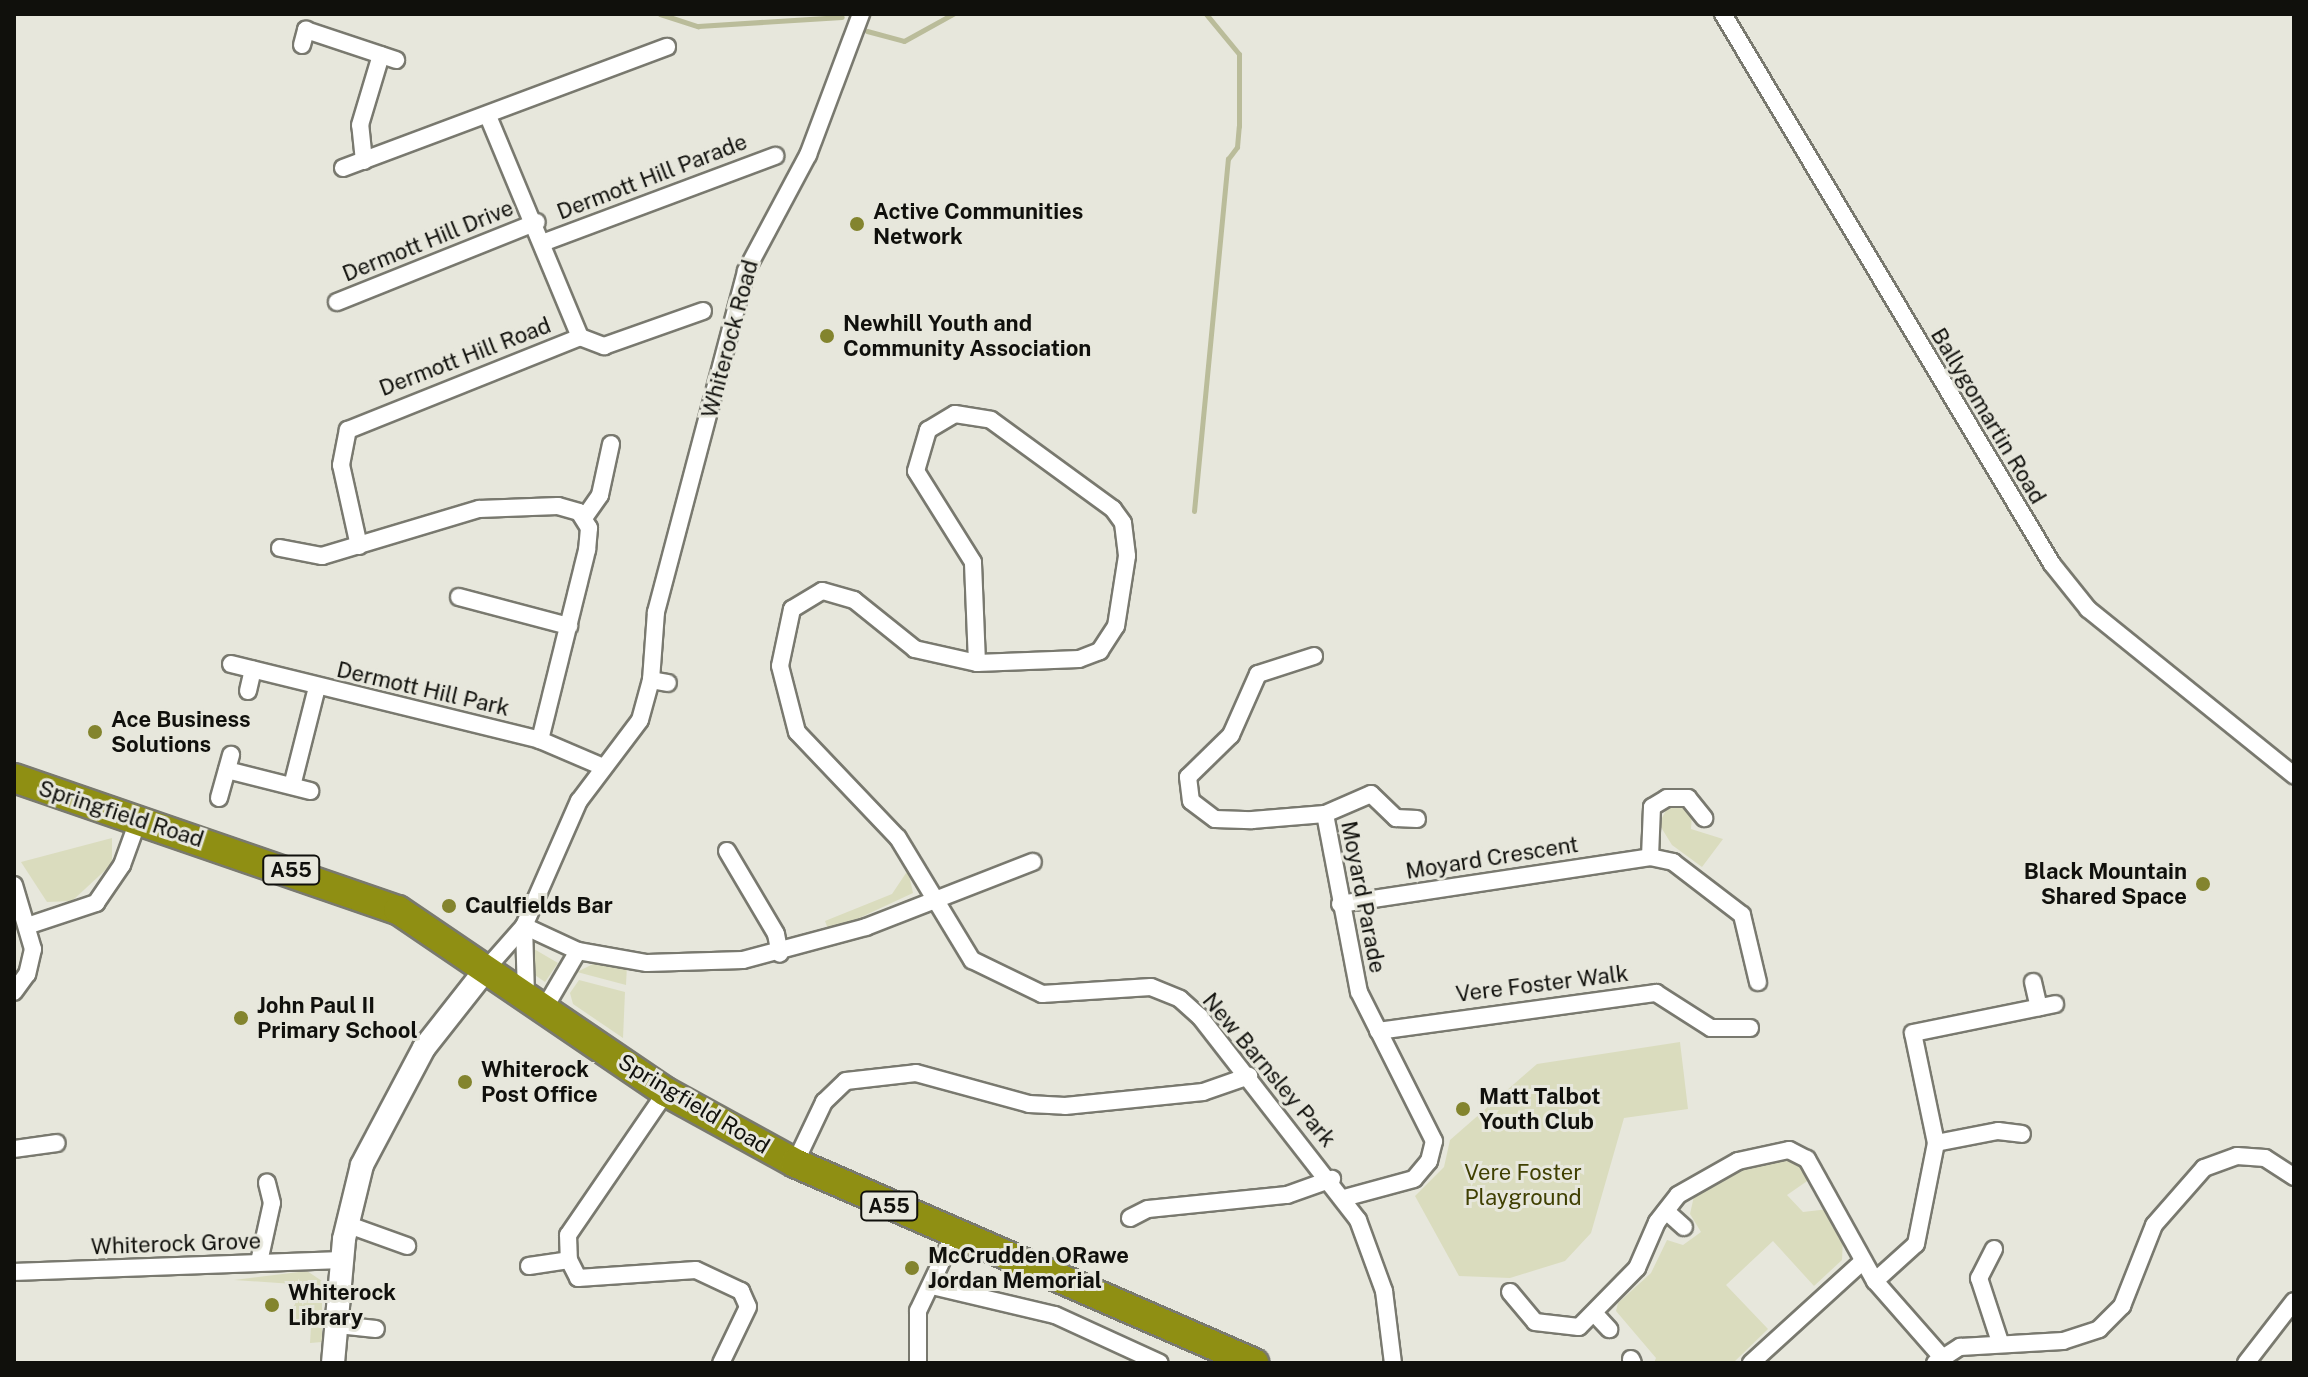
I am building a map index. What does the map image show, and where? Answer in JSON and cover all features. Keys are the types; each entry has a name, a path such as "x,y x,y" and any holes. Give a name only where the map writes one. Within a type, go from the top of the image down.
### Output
{"highway":[{"name":"Springfield Road","path":"14,778 357,892 427,927 666,1092 795,1163 954,1235 1254,1363"}],"street":[{"name":"Whiterock Road","path":"333,1363 346,1224 374,1137 424,1048 524,926 558,843 601,766 640,720 659,682 656,612 746,271 808,155 861,14"},
{"name":"Ballygomartin Road","path":"1723,14 2052,564 2088,609 2294,775"},
{"path":"302,45 306,30 388,58 360,125 364,161"},
{"path":"343,168 489,118 667,47"},
{"name":"Dermott Hill Road","path":"359,546 341,465 348,430 580,337 537,222 489,118"},
{"name":"Dermott Hill Parade","path":"545,242 775,156"},
{"name":"Dermott Hill Drive","path":"337,302 537,222"},
{"path":"580,337 604,346 703,311"},
{"path":"955,414 974,414 1004,429 1113,509 1127,540 1116,626 1100,651 1079,659 977,663 973,562 916,471 928,430 955,414"},
{"path":"540,740 587,550 584,518 600,495 611,444"},
{"path":"280,548 316,557 479,509 568,507 584,518"},
{"name":"New Barnsley Park","path":"977,663 915,649 854,600 822,591 792,609 780,666 797,732 898,838 932,901 964,951 999,979 1057,996 1135,987 1170,993 1195,1011 1332,1179 1344,1198 1371,1247 1384,1291 1393,1363"},
{"path":"459,597 569,626"},
{"name":"Moyard Parade","path":"1314,656 1258,674 1231,735 1194,767 1187,784 1196,809 1215,819 1325,814 1371,794 1396,818 1417,819"},
{"name":"Dermott Hill Park","path":"231,664 540,740 601,766"},
{"path":"248,691 253,670"},
{"path":"292,786 317,687"},
{"path":"219,798 229,762 310,791"},
{"path":"1704,818 1688,798 1667,798 1652,807 1650,857 1673,862 1742,915 1758,982"},
{"name":"Moyard Parade","path":"1325,814 1357,984 1378,1031 1431,1125 1434,1151 1414,1179 1344,1198"},
{"path":"30,925 96,903 122,865 138,821"},
{"path":"727,851 776,934 780,954"},
{"name":"Moyard Crescent","path":"1340,904 1650,857"},
{"path":"524,926 578,951 647,963 780,954 1033,862"},
{"path":"14,885 30,925 27,974 14,992"},
{"path":"524,926 535,1003"},
{"path":"535,1003 578,951"},
{"path":"1875,1281 1916,1244 1936,1143 1913,1033 2047,1006 2033,982"},
{"name":"Vere Foster Walk","path":"1378,1031 1656,993 1711,1028 1750,1028"},
{"path":"795,1163 824,1102 846,1081 916,1073 1029,1104 1065,1106 1203,1092 1249,1076"},
{"path":"666,1092 568,1235 569,1260 578,1278 696,1270 741,1291 748,1307 721,1363"},
{"path":"1936,1143 1998,1131 2022,1134"},
{"path":"14,1149 57,1143"},
{"path":"1510,1292 1535,1322 1572,1329 1595,1314 1637,1268 1666,1211 1701,1178 1738,1161 1789,1150 1807,1159 1875,1281 1938,1360 2000,1342 2063,1341 2099,1329 2122,1306 2154,1225 2204,1168 2237,1156 2265,1158 2294,1177"},
{"path":"1130,1218 1148,1209 1287,1195 1332,1179"},
{"path":"259,1262 272,1203 267,1183"},
{"path":"1666,1211 1684,1227"},
{"path":"346,1224 407,1246"},
{"path":"918,1363 915,1326 954,1235"},
{"path":"1994,1249 1979,1278 2000,1342"},
{"name":"Whiterock Grove","path":"14,1272 341,1260"},
{"path":"529,1266 569,1260"},
{"path":"1751,1363 1863,1261"},
{"path":"932,1286 958,1298 1055,1315 1160,1363"},
{"path":"2246,1363 2294,1301"},
{"path":"1595,1314 1609,1329"},
{"path":"338,1325 376,1329"}],"green space":[{"path":"1685,805 1692,813 1691,829 1723,839 1702,867 1672,845 1659,824 1667,808"},
{"path":"112,838 112,864 72,901 47,902 21,862"},
{"path":"908,870 913,893 829,932 825,921 892,894"},
{"path":"534,949 558,963 545,982 532,973"},
{"path":"595,963 627,965 626,985 577,972"},
{"path":"579,980 625,992 623,1038 573,1004 570,993"},
{"name":"Vere Foster Playground","path":"1680,1042 1688,1109 1624,1118 1591,1233 1565,1261 1510,1278 1459,1276 1415,1196 1444,1167 1450,1140 1537,1064"},
{"path":"1786,1158 1799,1159 1813,1177 1787,1195 1803,1212 1829,1209 1843,1238 1842,1260 1814,1286 1773,1241 1726,1285 1768,1329 1733,1363 1654,1363 1656,1358 1616,1311 1618,1303 1651,1273 1667,1240 1683,1245 1701,1232 1690,1214 1694,1196 1747,1167"},
{"path":"307,1271 322,1281 322,1342 310,1343 311,1326 295,1326 293,1284 234,1280"}],"waterway":[{"path":"660,14 698,26 842,17"},
{"path":"867,31 904,41 953,14"},
{"path":"1194,511 1228,159 1237,147 1239,126 1239,54 1206,14"}],"place":[{"name":"Active Communities Network","path":"857,224"},
{"name":"Newhill Youth and Community Association","path":"827,336"},
{"name":"Ace Business Solutions","path":"95,732"},
{"name":"Black Mountain Shared Space","path":"2203,884"},
{"name":"Caulfields Bar","path":"449,906"},
{"name":"John Paul II Primary School","path":"241,1018"},
{"name":"Whiterock Post Office","path":"465,1082"},
{"name":"Matt Talbot Youth Club","path":"1463,1109"},
{"name":"McCrudden ORawe Jordan Memorial","path":"912,1268"},
{"name":"Whiterock Library","path":"272,1305"}]}
